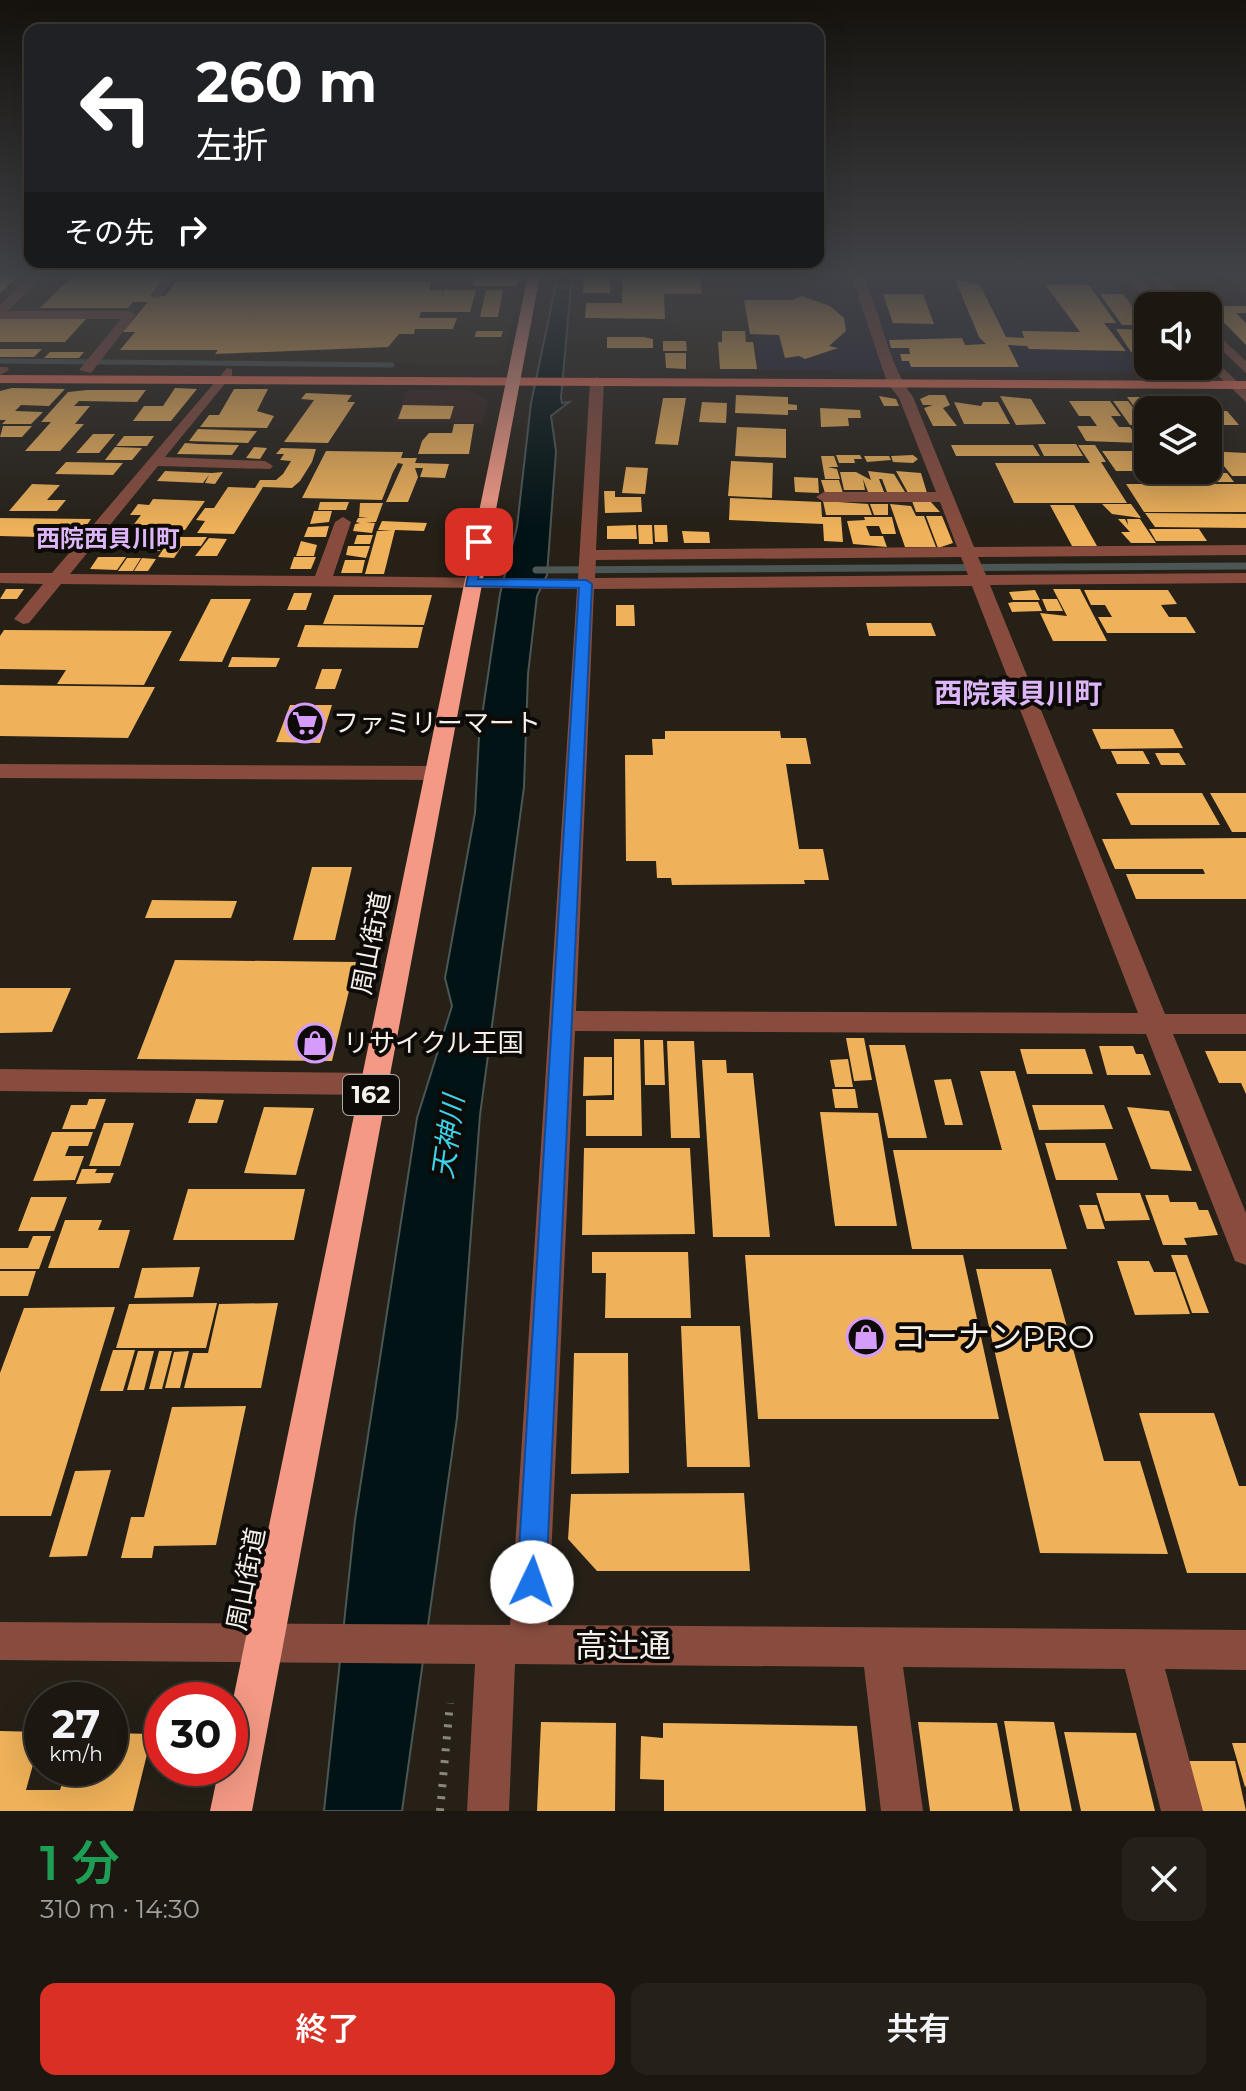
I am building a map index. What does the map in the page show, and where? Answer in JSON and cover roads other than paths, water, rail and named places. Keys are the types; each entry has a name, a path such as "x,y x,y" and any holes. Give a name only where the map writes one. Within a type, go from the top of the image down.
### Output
{"highway":[{"name":"周山街道","path":"231,1811 436,773 484,584 524,360"}],"main road":[{"path":"0,373 91,364 223,377"},
{"path":"0,373 471,383 522,380 1240,385"}],"street":[{"path":"91,364 95,360"},
{"path":"887,360 894,382 906,397 1246,1251"},
{"path":"1222,370 1240,385 1246,398"},
{"path":"23,619 223,377"},
{"path":"488,1811 512,1645 562,1021 597,381"},
{"path":"152,461 265,466"},
{"path":"824,497 946,497"},
{"path":"322,582 343,522"},
{"path":"0,578 553,584 586,570 968,552 1246,550"},
{"path":"586,570 979,580 1246,578"},
{"path":"0,771 436,773"},
{"path":"562,1021 1246,1024"},
{"path":"0,1080 374,1084"},
{"name":"高辻通","path":"0,1641 1246,1650"},
{"path":"881,1647 902,1811"},
{"path":"1140,1649 1182,1811"}],"water":[{"name":"天神川","path":"540,360 564,360 561,398 562,403 569,402 551,416 556,451 547,575 537,596 528,674 524,787 480,1115 457,1418 402,1811 324,1811 355,1520 417,1118 452,1006 445,978 475,813 479,736 500,594 517,527 531,403"}],"waterway":[{"path":"0,361 392,365"},
{"path":"536,570 1246,566"}],"place":[{"name":"ファミリーマート","path":"305,723"},
{"name":"リサイクル王国","path":"315,1043"},
{"name":"コーナンPRO","path":"866,1337"}],"district":[{"name":"西院西貝川町","path":"108,539"},
{"name":"西院東貝川町","path":"1018,693"}]}
